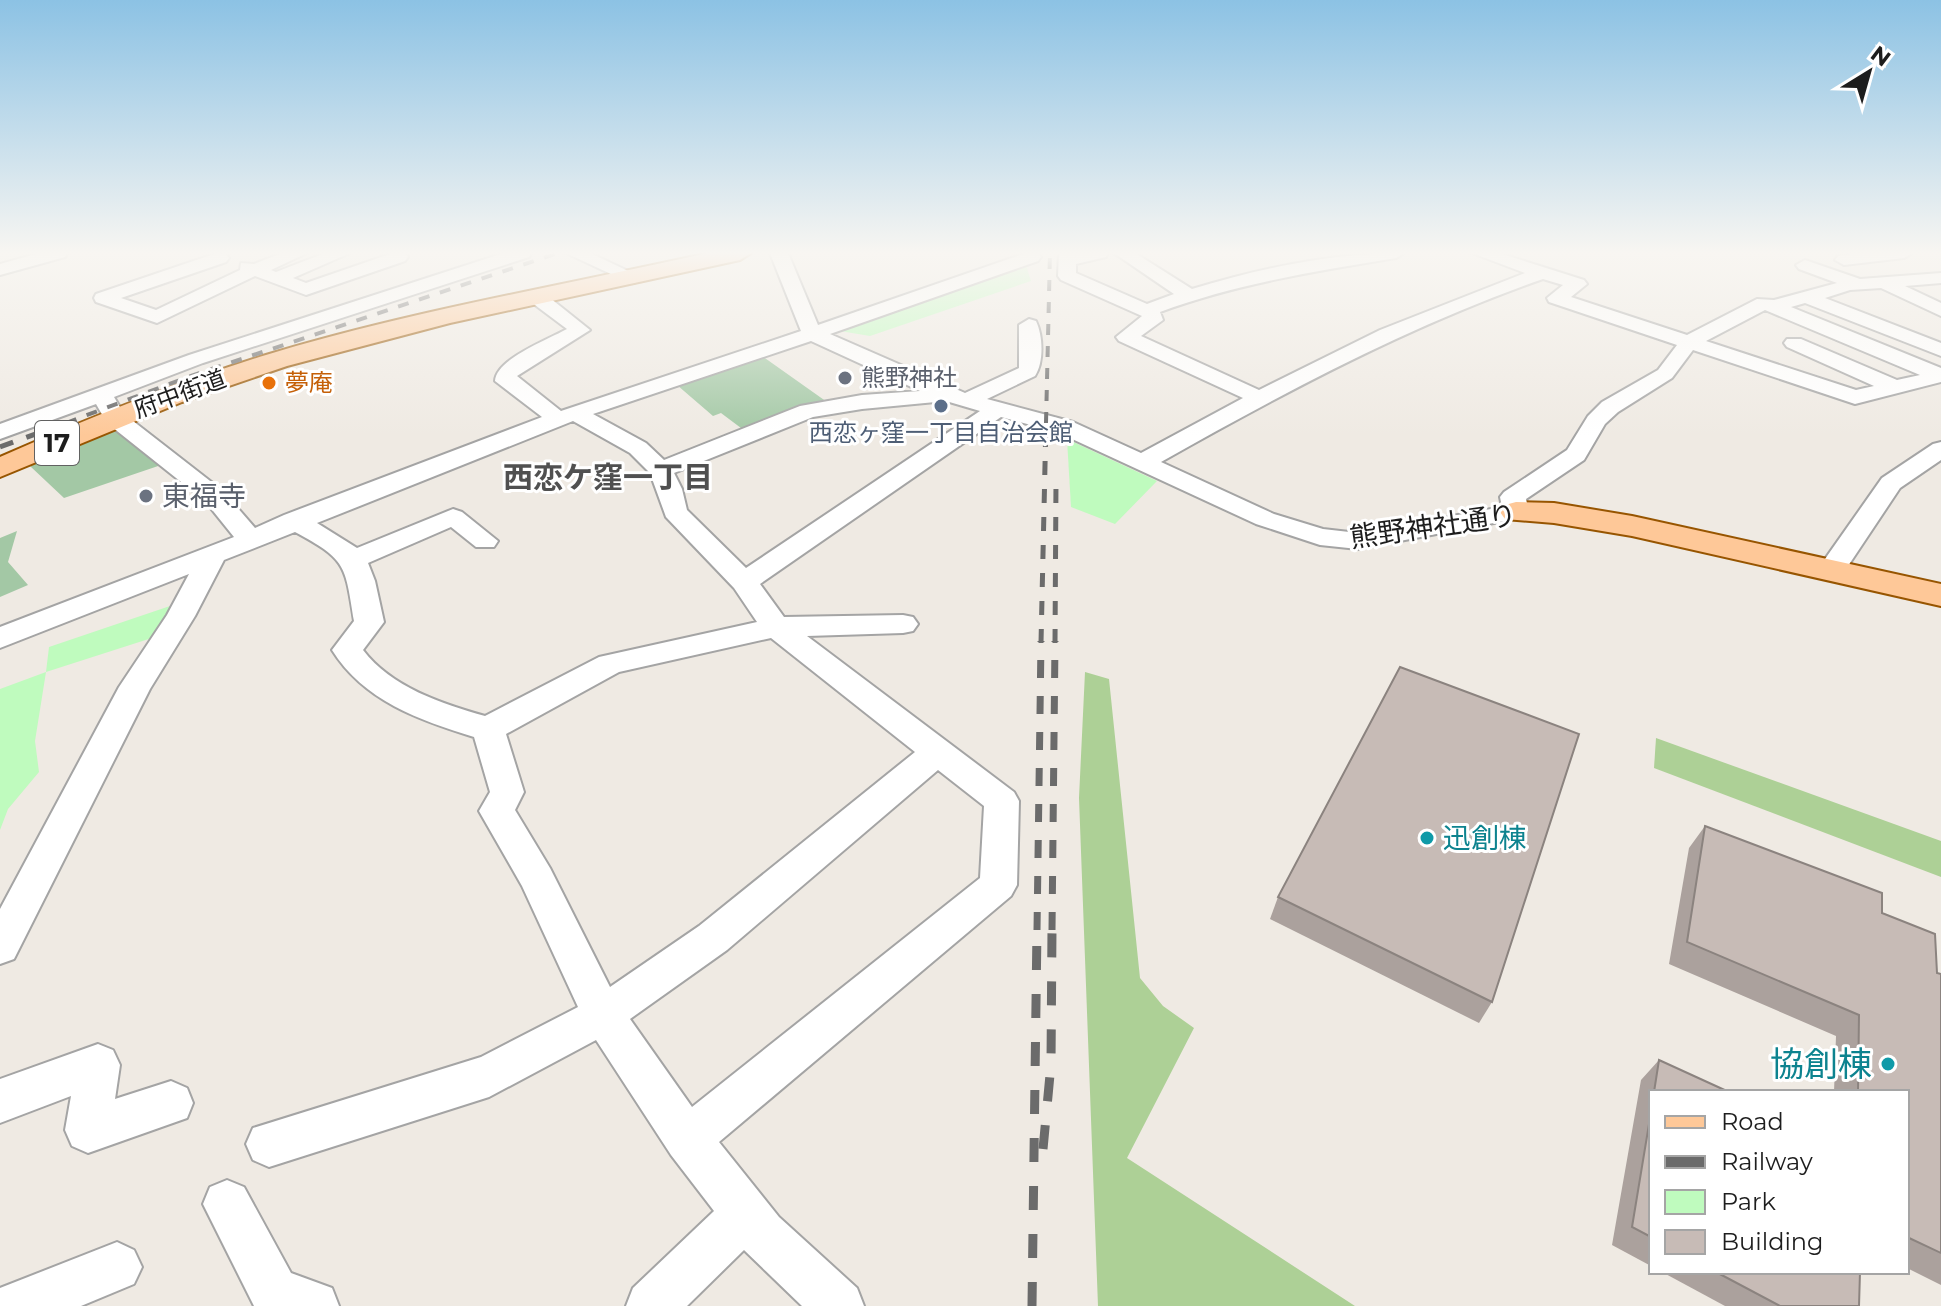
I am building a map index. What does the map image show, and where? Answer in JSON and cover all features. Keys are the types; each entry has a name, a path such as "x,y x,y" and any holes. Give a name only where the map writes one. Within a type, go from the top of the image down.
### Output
{"main road":[{"name":"府中街道","path":"0,468 108,406 400,328 465,314"},
{"name":"熊野神社通り","path":"1516,512 1554,513 1632,526 1941,595"}],"street":[{"path":"0,432 108,406 196,359 336,314"},
{"path":"375,314 400,328"},
{"path":"559,314 580,330 525,359 506,374 506,381 566,416 638,448 660,470 670,489 675,512 708,542 744,582 776,627 1002,801 998,885 687,1139"},
{"path":"804,314 812,334"},
{"path":"0,638 293,520 566,416 869,314"},
{"path":"1150,314 1153,320 1126,337 1258,397"},
{"path":"1141,463 1258,397 1390,330 1430,314"},
{"path":"1606,314 1855,397 1941,376"},
{"path":"1516,512 1513,497 1576,455 1596,421 1610,407 1665,374 1690,341 1743,314"},
{"path":"1793,314 1941,376"},
{"path":"1849,314 1941,350"},
{"path":"1782,372 1804,319"},
{"path":"660,470 808,411 862,402 956,398 1028,372 1031,364 1029,325"},
{"name":"熊野神社通り","path":"812,334 956,398 1065,427 1296,531 1358,541 1516,512"},
{"path":"1794,343 1894,387"},
{"path":"108,406 214,496 249,538"},
{"path":"744,582 996,410"},
{"path":"1832,569 1891,483 1941,449"},
{"path":"353,560 453,517 485,541"},
{"path":"293,520 353,560 369,622 347,650 354,662 389,689 441,715 488,729 610,664 776,627 903,624"},
{"path":"0,947 135,687 181,616 214,553"},
{"path":"488,729 507,792 497,811 537,879 603,1015 687,1139 745,1215 839,1306"},
{"path":"269,1144 489,1076 603,1015 713,938 937,752"},
{"path":"0,1101 98,1065 88,1130 171,1103"},
{"path":"227,1204 285,1302"},
{"path":"651,1306 745,1215"},
{"path":"18,1306 117,1267"}],"green space":[{"path":"881,314 935,314 870,336 834,330"},
{"path":"762,356 827,402 745,431 721,413 713,416 677,385"},
{"path":"114,429 164,464 64,498 30,466"},
{"path":"1067,439 1157,481 1115,524 1071,507"},
{"path":"17,531 8,562 28,585 0,597 0,538"},
{"path":"170,606 158,636 46,672 49,647"},
{"path":"46,672 35,741 39,772 8,809 0,830 0,689"},
{"path":"1085,672 1109,679 1140,978 1163,1006 1194,1028 1127,1158 1355,1306 1098,1306 1079,798"},
{"path":"1656,738 1941,841 1941,877 1654,768"}],"building":[{"name":"迅創棟","path":"1400,667 1579,734 1492,1002 1278,897"},
{"name":"協創棟","path":"1705,826 1882,893 1882,913 1935,934 1937,973 1941,974 1941,1253 1909,1238 1909,1090 1858,1090 1859,1015 1687,942"},
{"path":"1659,1060 1725,1090 1654,1090"},
{"path":"1649,1124 1649,1236 1632,1227"},
{"path":"1720,1274 1860,1274 1859,1306 1780,1306"}],"railway":[{"path":"66,423 188,377 376,314"},
{"path":"1046,423 1049,314"},
{"path":"0,447 71,421"},
{"path":"1041,643 1046,421"},
{"path":"1055,643 1056,481"},
{"path":"1037,930 1041,641"},
{"path":"1052,930 1055,641"},
{"path":"1032,1306 1037,928"},
{"path":"1043,1149 1051,1064 1052,928"}],"place":[{"name":"熊野神社","path":"845,378"},
{"name":"夢庵","path":"269,383"},
{"name":"西恋ヶ窪一丁目自治会館","path":"941,406"},
{"name":"東福寺","path":"146,496"},
{"name":"迅創棟","path":"1427,838"},
{"name":"協創棟","path":"1888,1064"}],"district":[{"name":"西恋ケ窪一丁目","path":"608,478"}]}
